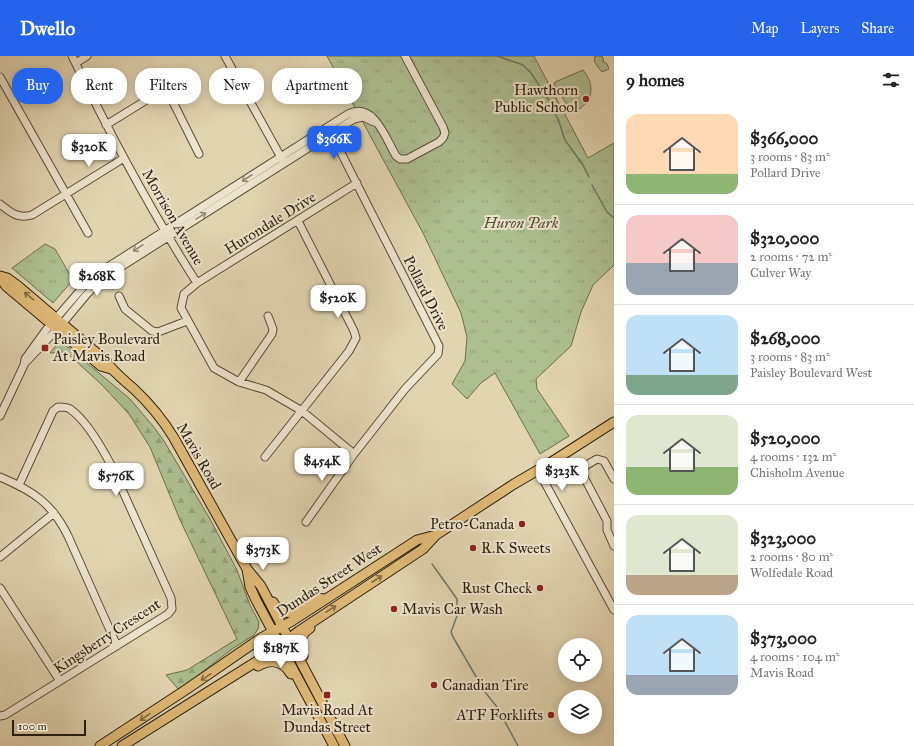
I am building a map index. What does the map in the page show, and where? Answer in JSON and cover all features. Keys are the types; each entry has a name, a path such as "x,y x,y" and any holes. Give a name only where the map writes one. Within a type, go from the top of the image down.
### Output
{"main road":[{"name":"Mavis Road","path":"0,276 6,286 106,361 110,369 134,389 166,425 247,569 261,586 345,746"},
{"name":"Dundas Street West","path":"122,746 234,676 423,548 436,535 514,484 550,464 614,422"},
{"name":"Dundas Street West","path":"100,746 223,664 418,540 436,535"},
{"name":"Mavis Road","path":"247,569 250,587 334,746"},
{"path":"261,586 268,592 278,608 287,613 294,612 315,598 325,599"},
{"path":"223,664 226,658 260,634 262,631 263,621 251,597 253,593"},
{"path":"309,676 311,672 299,644 301,637 316,624 318,618"},
{"path":"234,676 240,677 261,664 274,661 285,666 295,681 300,682"}],"street":[{"path":"74,59 87,56"},
{"path":"225,56 284,164"},
{"path":"166,234 284,164 330,130 348,114 357,111 369,115 377,124 396,156 400,159 406,159 436,144 444,136 443,127 405,56"},
{"name":"Morrison Avenue","path":"74,59 124,158 166,234 197,283 184,294 180,308 214,368 239,382 266,390 302,411 354,454"},
{"path":"1,80 88,233"},
{"path":"106,125 153,96 164,93 167,94 173,102 199,154"},
{"path":"0,416 24,365 25,359 33,347 99,282 166,234 280,157 330,130"},
{"name":"Pollard Drive","path":"306,522 354,454 405,389 438,354 439,346 330,130"},
{"path":"0,204 17,216 25,217 32,215 124,158"},
{"name":"Hurondale Drive","path":"197,283 357,184"},
{"path":"265,457 349,351 356,338 354,331 298,221"},
{"path":"119,296 125,309 152,331 158,332 187,321"},
{"path":"239,382 272,334 273,328 268,316"},
{"name":"Kingsberry Crescent","path":"0,716 5,715 117,646 168,614 172,609 171,598 112,465 102,447 91,432 69,409 58,407 53,411 19,485"},
{"path":"614,479 604,461 597,459 585,466 583,471 584,477 607,521 607,530 614,546"},
{"path":"538,470 614,610"},
{"path":"0,477 19,485 48,504 68,536 117,646"},
{"path":"0,557 54,513"},
{"path":"0,588 60,681"}],"green space":[{"name":"Huron Park","path":"327,56 534,56 588,158 614,143 614,265 593,285 581,312 571,346 536,379 537,389 569,436 540,454 495,373 481,383 467,399 452,384 465,361 467,337 461,313 423,233 353,104 362,104 362,68 334,68"},
{"path":"602,56 609,69 602,72 601,71 594,61 594,57"},
{"path":"583,70 590,83 590,94 584,105 572,113 554,84 555,82"},
{"path":"45,244 55,249 73,280 53,303 12,268"},
{"path":"59,342 63,343 130,399 164,441 210,519 237,570 250,605 259,622 258,629 254,635 232,649 179,690 166,675 187,670 237,639 180,520 150,447 129,414 102,385 66,352 50,353"}],"waterway":[{"path":"497,56 523,65 531,73 550,102 565,140 583,165 589,177"},
{"path":"592,185 607,212 614,218"},
{"path":"432,564 457,599 457,616 451,632 453,637 485,692 497,707 518,746"}],"place":[{"name":"Hawthorn Public School","path":"586,99"},
{"name":"Paisley Boulevard At Mavis Road","path":"45,348"},
{"name":"Petro-Canada","path":"522,524"},
{"name":"R.K Sweets","path":"473,548"},
{"name":"Rust Check","path":"540,588"},
{"name":"Mavis Car Wash","path":"394,609"},
{"name":"Canadian Tire","path":"434,685"},
{"name":"Mavis Road At Dundas Street","path":"327,695"},
{"name":"ATF Forklifts","path":"551,715"}]}
